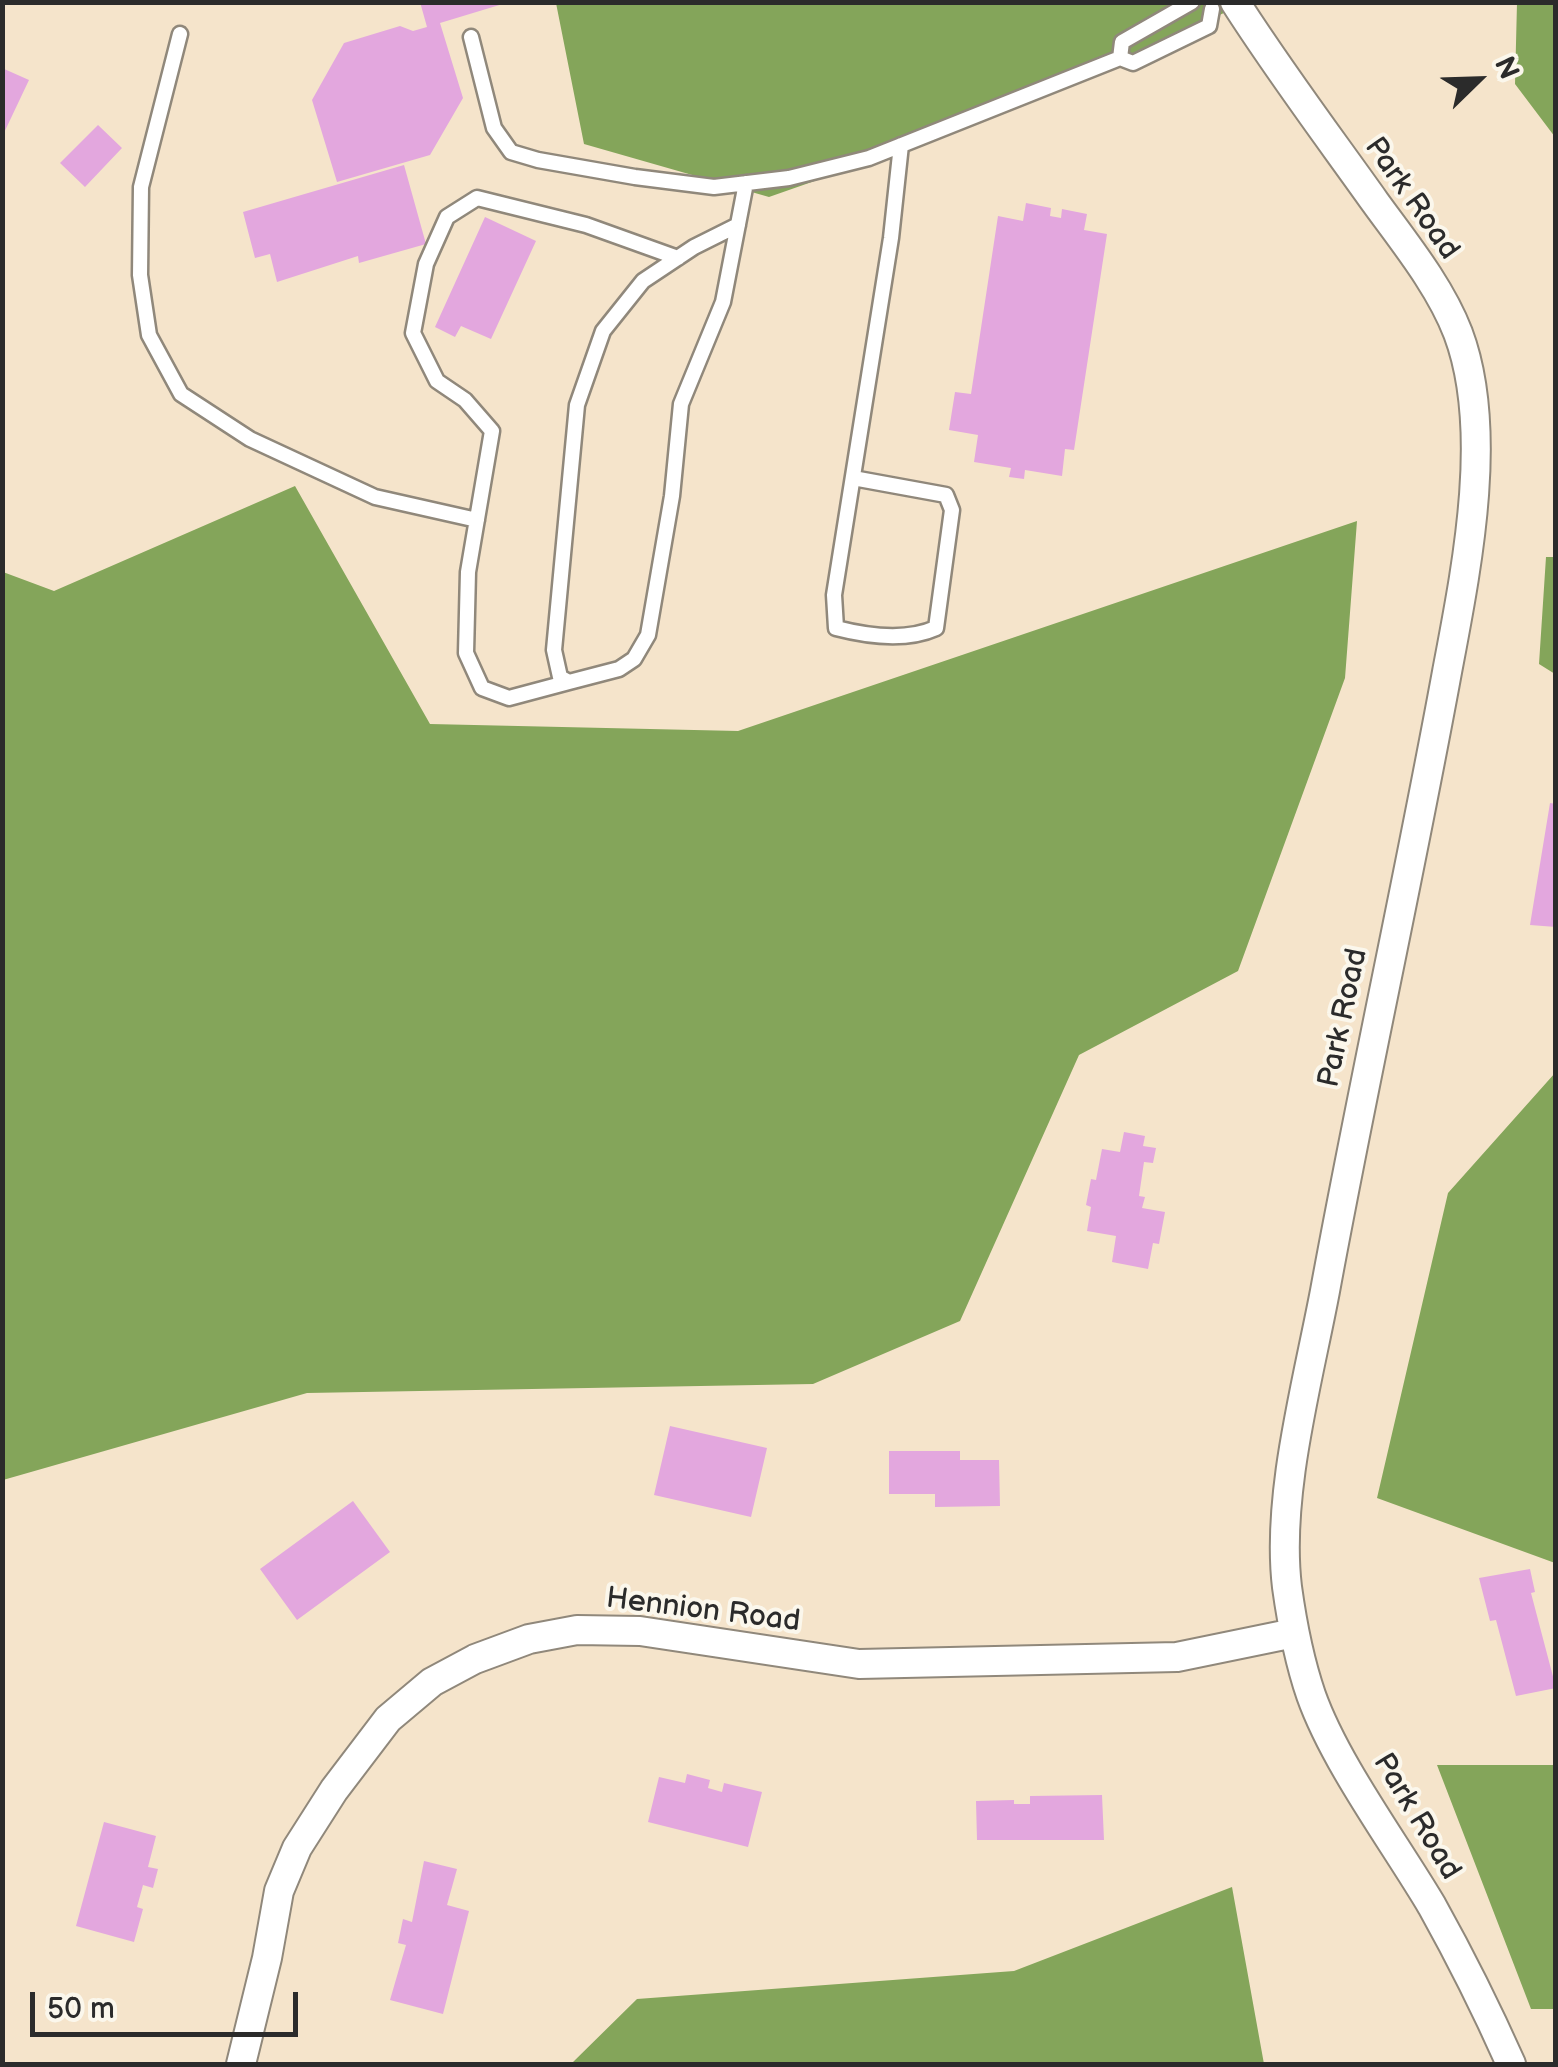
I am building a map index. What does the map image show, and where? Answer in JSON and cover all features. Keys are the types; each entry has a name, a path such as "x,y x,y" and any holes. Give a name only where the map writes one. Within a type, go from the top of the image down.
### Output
{"street":[{"name":"Park Road","path":"1223,5 1415,258 1456,329 1468,369 1474,431 1474,500 1453,642 1298,1434 1286,1562 1294,1633 1312,1699 1473,1980 1511,2064"},
{"name":"Hennion Road","path":"241,2064 279,1891 297,1848 334,1790 388,1719 432,1682 475,1659 528,1639 576,1630 640,1631 859,1664 1177,1657 1294,1633"}],"lane":[{"path":"470,38 494,128 511,152 538,160 714,187 790,178 869,158 1120,58 1134,63 1210,26 1223,5 1194,2 1122,42 1120,58"},
{"path":"180,34 142,188 140,275 150,335 181,394 250,439 375,497 477,520"},
{"path":"853,478 946,494 952,510 936,628 919,636 855,633 836,628 834,595 902,146"},
{"path":"678,258 586,225 476,198 447,217 426,264 413,333 437,382 465,400 492,431 468,572 466,654 482,688 509,698 619,669 634,660 648,635 672,496 681,404 723,302 746,183"},
{"path":"569,682 560,676 554,650 576,405 603,331 644,282 738,225"}],"green space":[{"path":"1233,2 1235,8 977,124 769,197 584,144 556,3"},
{"path":"1517,3 1555,3 1555,137 1515,84"},
{"path":"295,486 430,724 738,731 1357,521 1345,678 1238,971 1079,1055 960,1321 813,1384 307,1393 3,1480 3,572 54,591"},
{"path":"1546,557 1555,557 1555,674 1539,664"},
{"path":"1555,1073 1555,1563 1377,1498 1448,1193"},
{"path":"1437,1765 1555,1765 1555,2009 1531,2009"},
{"path":"1232,1887 1264,2064 571,2064 637,1999 1014,1971"}],"building":[{"path":"420,2 506,3 440,23 463,98 430,155 337,182 312,100 344,43 400,26 413,31 427,27"},
{"path":"2,68 29,80 2,137"},
{"path":"98,125 122,148 85,187 60,163"},
{"path":"404,165 426,244 359,263 358,256 277,282 270,254 255,258 243,212"},
{"path":"1026,203 1051,208 1050,216 1061,218 1062,209 1087,214 1084,230 1107,234 1074,450 1065,449 1062,476 1025,470 1024,479 1009,477 1011,468 974,462 978,435 949,430 955,392 971,394 998,216 1023,221"},
{"path":"485,217 536,241 491,339 461,326 455,337 435,327"},
{"path":"1550,803 1556,804 1556,927 1530,925"},
{"path":"1124,1132 1145,1136 1143,1146 1156,1148 1153,1163 1144,1162 1139,1196 1145,1197 1142,1208 1165,1212 1159,1244 1153,1243 1148,1269 1112,1262 1116,1236 1087,1231 1091,1207 1086,1205 1102,1149 1120,1152"},
{"path":"670,1426 767,1448 751,1517 654,1495"},
{"path":"889,1451 960,1451 960,1460 999,1460 1000,1506 935,1507 935,1494 889,1494"},
{"path":"353,1501 390,1552 297,1620 260,1569"},
{"path":"1530,1569 1535,1592 1531,1593 1556,1688 1516,1696 1496,1620 1490,1621 1479,1578"},
{"path":"687,1774 710,1780 708,1788 722,1792 724,1783 762,1792 748,1847 648,1822 659,1777 685,1783"},
{"path":"1102,1795 1104,1840 977,1840 976,1801 1014,1800 1014,1804 1030,1804 1030,1796"},
{"path":"104,1822 156,1836 148,1867 158,1869 153,1888 143,1885 137,1907 143,1909 134,1942 76,1926"},
{"path":"424,1861 457,1869 447,1905 469,1911 443,2014 390,2000 406,1945 398,1943 403,1919 412,1922"}]}
